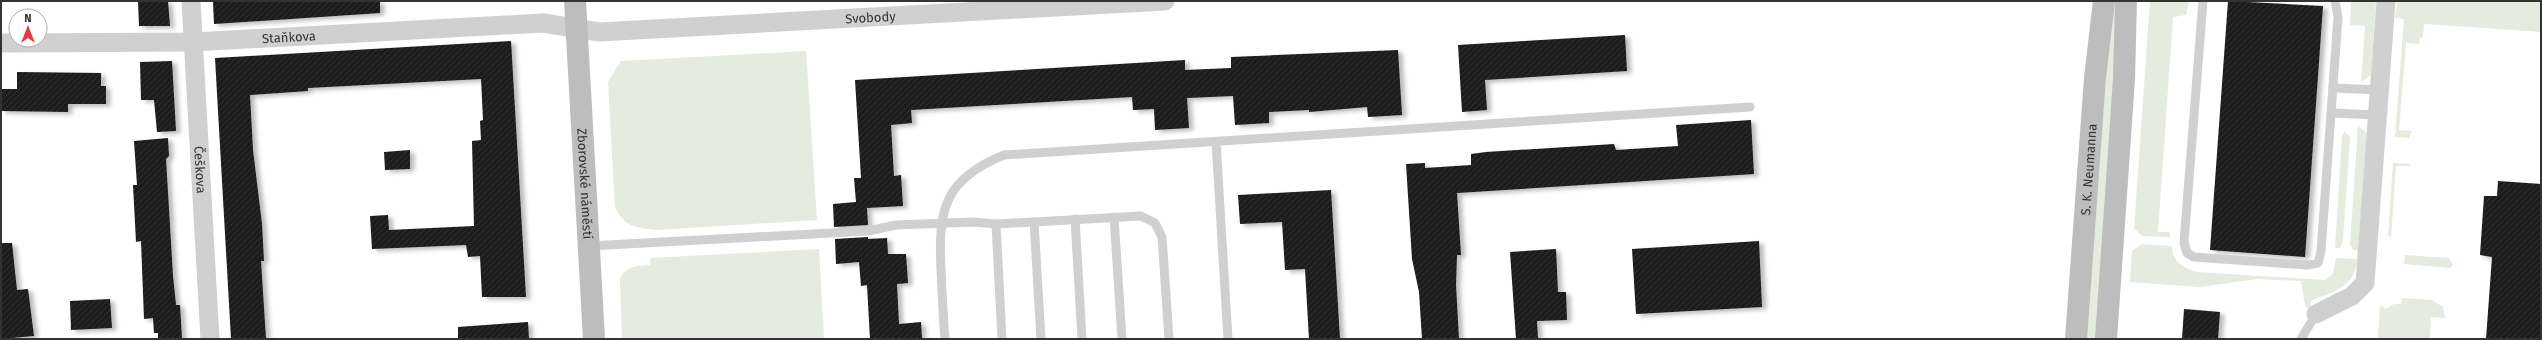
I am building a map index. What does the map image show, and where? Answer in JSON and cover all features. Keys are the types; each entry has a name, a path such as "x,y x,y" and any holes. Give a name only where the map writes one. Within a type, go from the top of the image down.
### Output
{"street":[{"name":"Češkova","path":"191,1 210,339"},
{"name":"Zborovské náměstí","path":"575,1 594,339"},
{"name":"Svobody","path":"576,28 599,32 975,6 1165,1"},
{"name":"S. K. Neumanna","path":"2076,339 2094,78 2104,1"},
{"path":"2106,339 2124,79 2126,1"},
{"path":"2316,314 2360,291 2365,283 2386,1"},
{"name":"Staňkova","path":"1,43 193,42 515,23 554,23 576,28"}],"lane":[{"path":"2203,1 2184,242 2187,253 2194,257 2308,265 2318,263 2321,252 2338,17 2335,1"},
{"path":"2333,88 2380,90"},
{"path":"945,339 940,223 944,207 955,188 978,168 1004,155 1750,107"},
{"path":"2331,112 2378,115"},
{"path":"1216,142 1228,339"},
{"path":"589,246 868,231 896,225 973,222 996,224 1141,216 1155,223 1159,229 1163,245 1169,339"},
{"path":"1114,217 1122,339"},
{"path":"1075,219 1082,339"},
{"path":"1034,222 1041,339"},
{"path":"996,224 1002,339"},
{"path":"2301,339 2316,314"}],"shaded area":[{"path":"2112,1 2120,1 2097,339 2086,339"},
{"path":"2150,1 2189,1 2186,15 2173,17 2158,232 2170,232 2170,237 2142,236 2134,228"},
{"path":"2351,1 2376,1 2371,75 2361,82 2365,26 2350,25"},
{"path":"2397,1 2541,1 2541,32 2424,24 2423,37 2420,38 2419,44 2406,43 2399,130 2412,131 2409,138 2395,137 2404,19 2395,18"},
{"path":"806,51 817,220 656,230 636,227 622,219 615,207 608,82 621,61"},
{"path":"2358,125 2367,134 2358,250 2353,250 2350,244"},
{"path":"2346,128 2345,132 2350,137 2343,240 2340,248 2335,248 2342,137"},
{"path":"2393,163 2410,164 2410,166 2396,166 2391,237 2388,236"},
{"path":"2142,244 2172,246 2172,252 2179,264 2197,272 2325,280 2333,274 2336,258 2357,259 2356,268 2348,282 2335,291 2312,300 2309,309 2305,306 2301,281 2257,279 2200,287 2130,282 2132,251"},
{"path":"819,249 824,339 622,339 620,279 626,271 633,267 650,265 650,258"},
{"path":"2405,255 2449,258 2453,265 2450,268 2404,264"},
{"path":"2402,298 2432,300 2443,307 2445,318 2431,317 2430,339 2378,339 2380,305 2386,309 2394,304 2401,304"}],"building":[{"path":"138,1 168,1 170,26 139,26"},
{"path":"213,1 380,1 380,13 214,24"},
{"path":"2228,1 2323,6 2305,257 2210,250"},
{"path":"1625,35 1627,71 1485,80 1487,110 1462,112 1458,45"},
{"path":"511,41 526,297 482,297 480,256 468,257 466,245 372,249 370,216 388,215 389,230 474,226 472,141 481,140 480,121 483,120 481,79 308,88 308,91 250,95 253,150 262,224 264,261 261,261 266,339 231,339 215,58"},
{"path":"1398,50 1402,115 1368,117 1367,107 1309,112 1309,110 1269,112 1269,123 1235,125 1233,96 1187,98 1189,128 1155,130 1154,109 1133,110 1132,97 911,110 912,123 891,125 894,176 901,175 903,206 867,208 868,225 834,227 833,204 856,202 854,178 861,178 855,80 1185,60 1185,70 1231,68 1231,57"},
{"path":"172,61 176,131 157,132 154,100 141,100 140,62"},
{"path":"17,72 101,73 101,86 106,86 106,104 68,104 68,112 1,111 1,89 17,89"},
{"path":"1751,120 1754,174 1457,193 1461,255 1457,255 1456,285 1459,339 1422,339 1419,292 1412,259 1406,164 1425,163 1425,168 1471,165 1471,154 1486,152 1614,144 1616,150 1678,146 1676,125"},
{"path":"168,138 169,156 166,159 173,276 176,305 180,305 182,339 158,339 158,333 154,333 153,318 144,319 141,241 136,242 133,185 137,185 134,141"},
{"path":"410,150 410,169 385,170 384,152"},
{"path":"2498,181 2541,184 2541,339 2486,339 2492,257 2480,255 2484,196 2497,196"},
{"path":"1331,190 1340,339 1309,339 1305,269 1285,270 1282,222 1240,224 1238,195"},
{"path":"868,237 868,239 887,238 888,254 906,254 908,283 897,284 899,324 921,322 922,339 870,339 867,285 861,286 859,262 836,264 835,239"},
{"path":"1759,241 1762,307 1636,314 1632,249"},
{"path":"1,243 12,243 17,290 28,289 34,336 1,339"},
{"path":"1556,249 1558,292 1566,292 1567,320 1537,321 1538,339 1516,339 1510,252"},
{"path":"110,299 112,328 71,330 70,301"},
{"path":"2184,309 2220,312 2218,339 2182,339"},
{"path":"528,322 529,339 458,339 458,327"}]}
